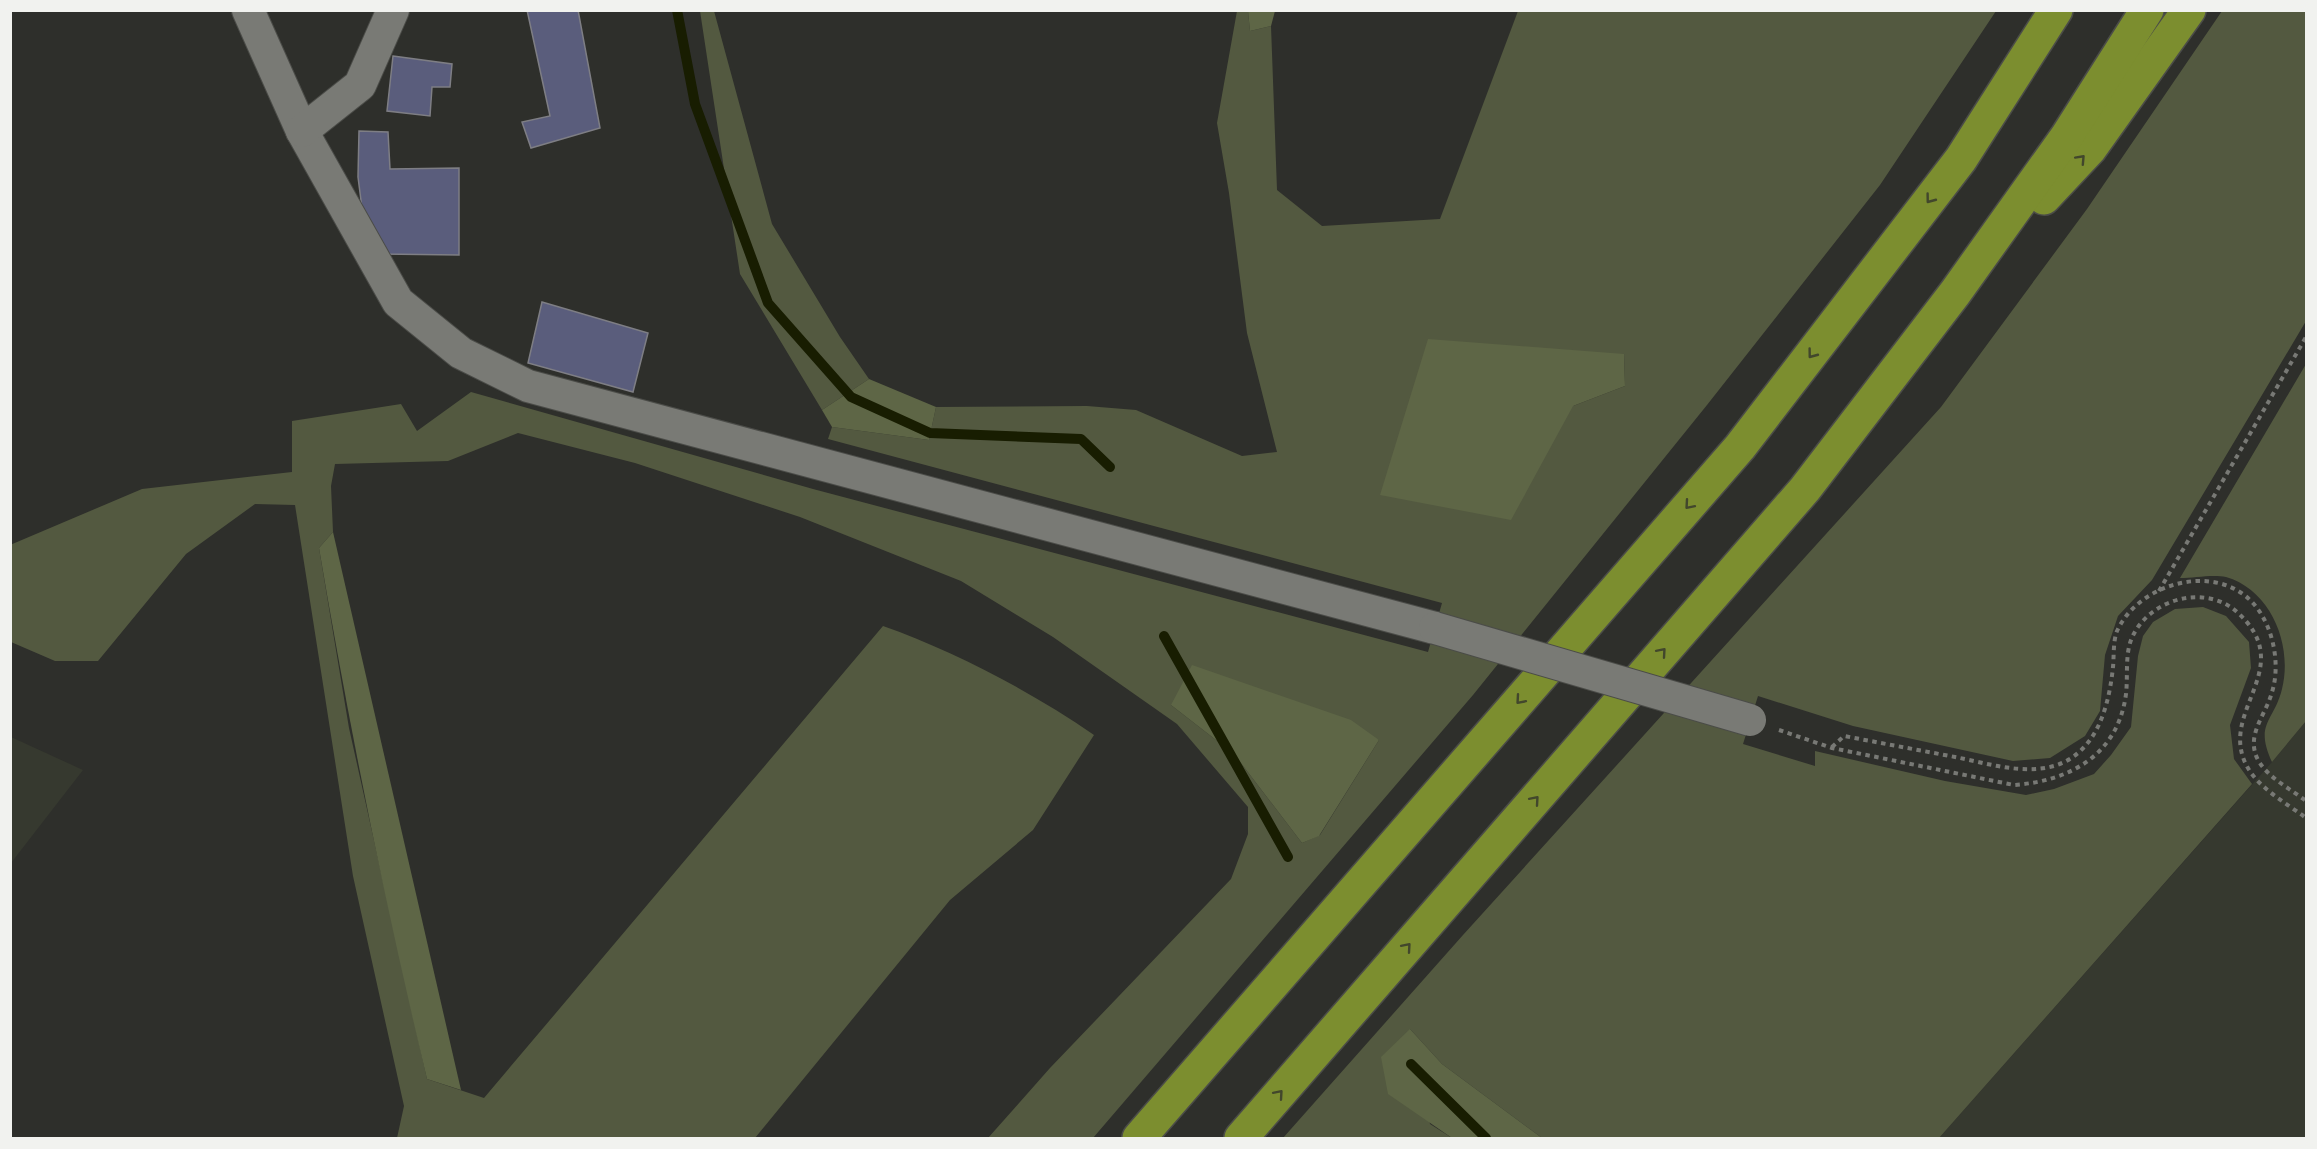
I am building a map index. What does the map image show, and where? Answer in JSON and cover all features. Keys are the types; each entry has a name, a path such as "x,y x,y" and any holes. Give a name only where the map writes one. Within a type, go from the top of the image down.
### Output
{"highway":[{"path":"1961,159 2037,10"},
{"path":"1139,1138 1740,447 1961,159 2056,10"},
{"path":"1241,1138 1805,489 1955,293 2067,136 2147,10"},
{"path":"1955,293 2090,149 2189,10"}],"street":[{"path":"248,10 302,131 398,302 461,353 528,386 1435,628 1750,720"},
{"path":"302,131 360,85 393,10"}],"path":[{"path":"2159,591 2307,338"},
{"path":"1832,748 1844,736 2022,769 2053,766 2081,749 2102,721 2109,701 2117,632 2132,611 2173,583 2206,582 2228,587 2252,602 2267,626 2277,660 2273,691 2253,736 2258,759 2271,775 2307,801"},
{"path":"1750,720 1832,748 2014,785 2036,783 2086,765 2107,744 2118,725 2126,697 2131,640 2144,621 2157,608 2176,599 2198,597 2217,600 2236,611 2249,625 2259,644 2261,664 2257,684 2243,718 2240,738 2244,760 2258,781 2307,818"}],"shaded area":[{"path":"2306,721 2306,1138 1939,1138 2272,762"},
{"path":"11,737 83,770 11,863"}],"green space":[{"path":"700,11 714,11 772,224 840,337 869,379 822,410 740,274"},
{"path":"1237,11 1248,11 1250,31 1271,26 1277,190 1322,226 1440,219 1518,11 1996,11 1880,185 1707,405 1473,695 1093,1138 988,1138 1050,1068 1231,879 1248,834 1248,807 1177,724 1053,637 961,581 800,517 635,463 518,433 448,461 335,464 331,486 333,532 319,548 349,728 427,1079 484,1098 883,626 965,660 1045,703 1094,735 1033,830 950,900 755,1138 397,1138 404,1106 353,876 295,505 255,504 186,554 98,661 55,661 11,642 10,545 142,489 292,472 292,421 401,404 417,431 471,392 813,489 1428,652 1442,603 828,439 832,427 929,440 936,407 1087,406 1136,410 1242,456 1277,452 1247,333 1229,193 1217,123","holes":["1624,354 1625,386 1573,406","1171,705 1379,740 1320,835 1302,843 1234,754"]},
{"path":"1248,11 1275,11 1271,26 1250,31"},
{"path":"2222,11 2306,11 2306,321 2152,580 2118,616 2105,655 2100,711 2085,736 2050,758 2013,761 1853,726 1758,696 1743,744 1815,766 1815,751 1945,781 2026,795 2054,789 2094,774 2131,727 2138,656 2143,636 2153,622 2175,609 2203,607 2226,616 2249,642 2251,668 2230,725 2234,759 2252,784 1939,1138 1542,1138 1442,1064 1410,1029 1430,1124 1452,1138 1283,1138 1463,935 1941,407 2087,209"},
{"path":"1428,339 1624,354 1625,386 1573,406 1511,520 1380,495"},
{"path":"2306,364 2306,721 2272,762 2267,749 2265,730 2279,700 2285,672 2281,638 2275,621 2255,594 2242,584 2221,576 2180,578"},
{"path":"869,379 936,407 929,440 832,427 822,410"},
{"path":"333,532 461,1090 427,1079 382,881 355,748 319,548"},
{"path":"1192,665 1351,720 1379,740 1319,836 1302,843 1234,754 1171,705"},
{"path":"1410,1029 1442,1064 1542,1138 1452,1138 1388,1094 1381,1057"}],"building":[{"path":"527,10 578,10 600,128 531,148 522,122 550,116"},
{"path":"393,56 452,64 450,87 432,87 430,116 387,111"},
{"path":"359,131 388,132 390,169 459,168 459,255 381,254 363,216 358,177"},
{"path":"542,302 648,333 633,392 528,363"}],"waterway":[{"path":"677,10 695,104 768,303 851,397 930,433 1081,439 1110,467"},
{"path":"1164,636 1288,857"},
{"path":"1411,1064 1486,1138"}]}
